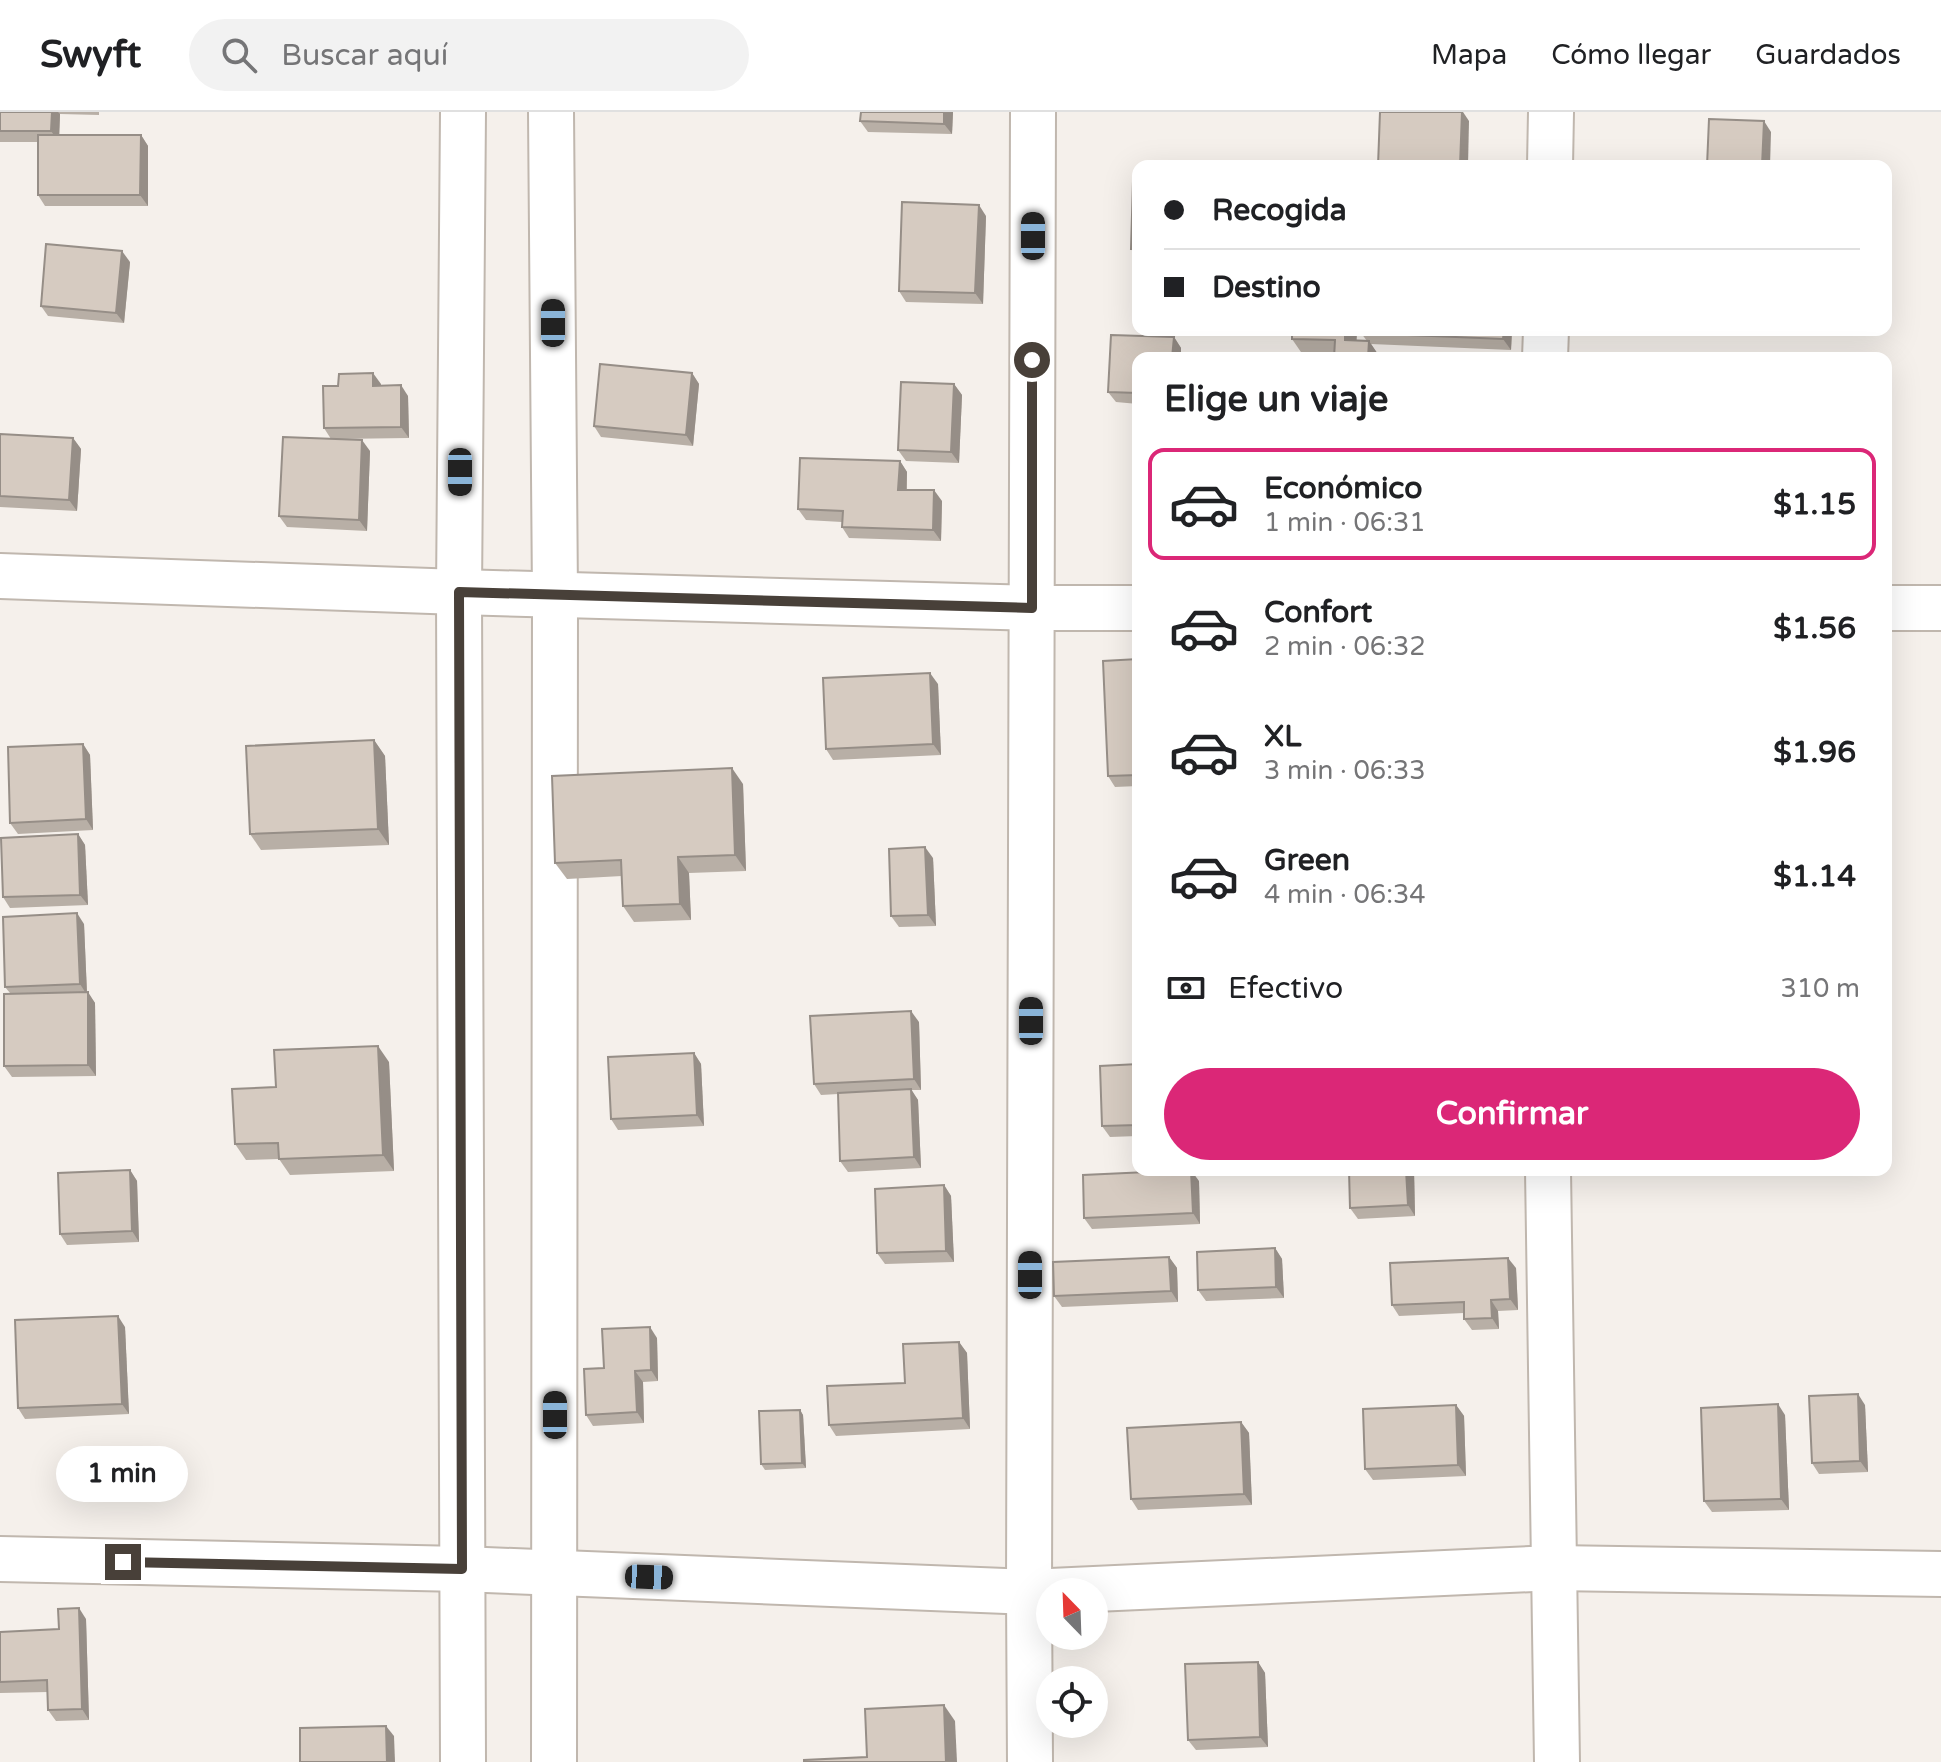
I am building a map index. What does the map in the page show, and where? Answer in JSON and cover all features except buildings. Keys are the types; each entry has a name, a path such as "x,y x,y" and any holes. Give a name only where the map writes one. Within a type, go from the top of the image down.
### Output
{"street":[{"path":"463,112 459,592 463,1762"},
{"path":"551,112 555,595 554,1762"},
{"path":"1030,1762 1033,112"},
{"path":"1550,160 1551,112"},
{"path":"0,576 555,595 1132,608"},
{"path":"1892,608 1941,608"},
{"path":"1548,1176 1557,1762"},
{"path":"0,1559 462,1569 1029,1592 1554,1568 1941,1574"}],"route":[{"path":"123,1562 462,1569 459,592 1032,608 1032,360"}]}
